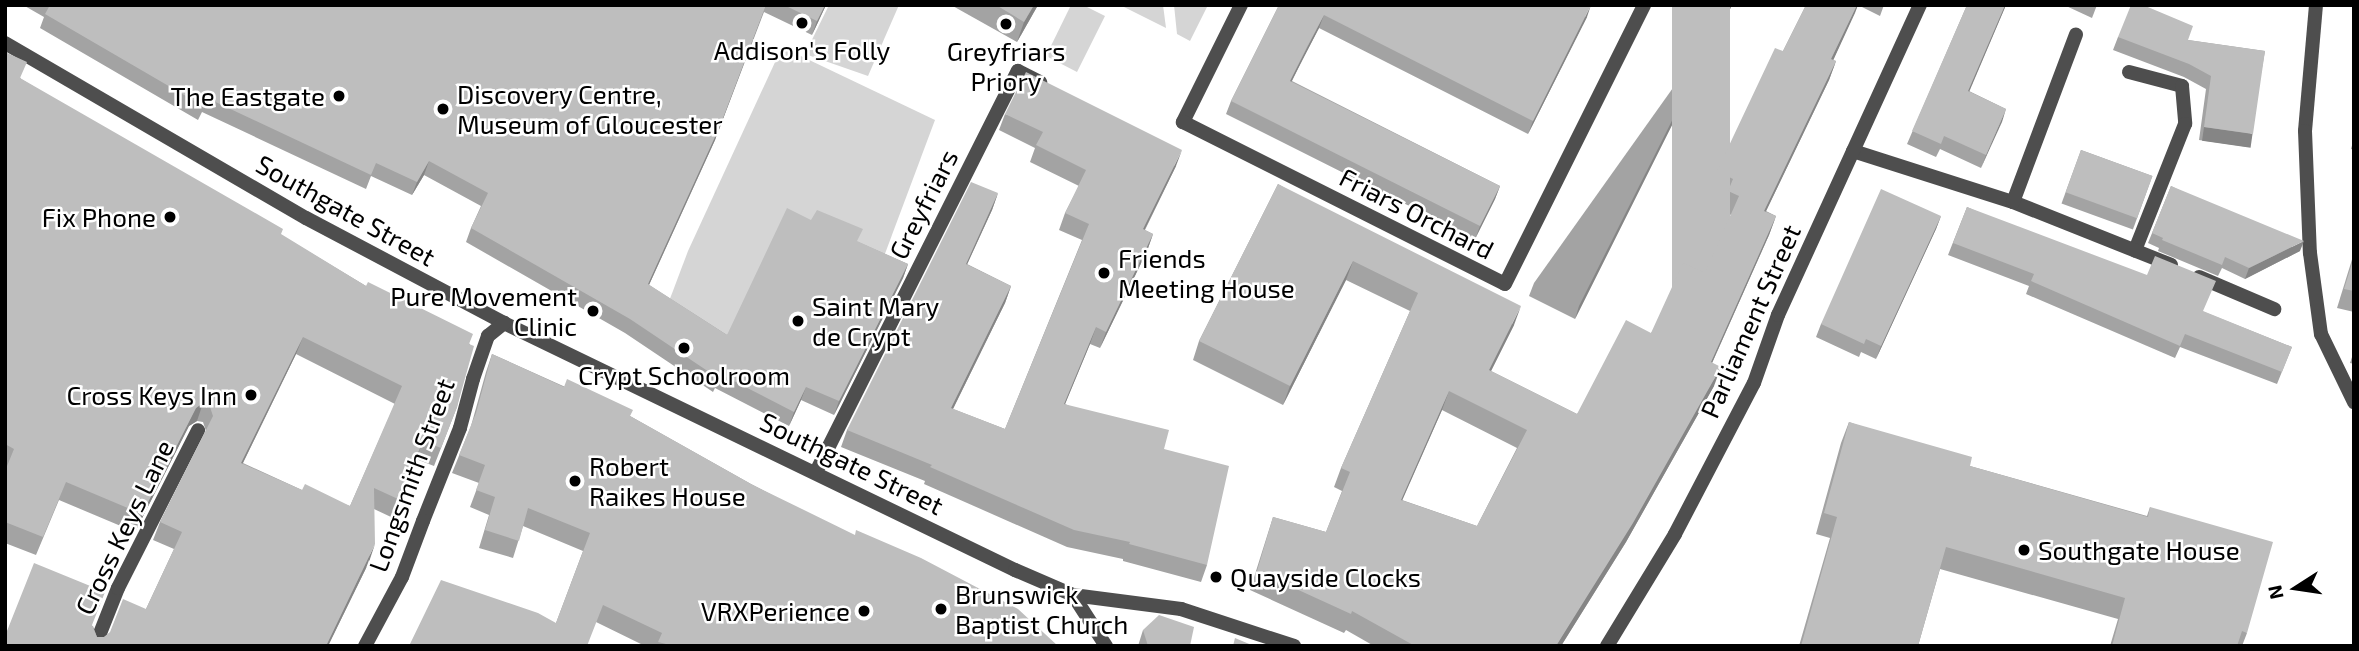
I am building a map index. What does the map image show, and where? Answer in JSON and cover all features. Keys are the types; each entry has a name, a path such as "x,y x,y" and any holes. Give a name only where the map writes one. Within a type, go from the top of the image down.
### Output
{"street":[{"name":"Friars Orchard","path":"1241,5 1183,122 1505,284 1644,5"},
{"name":"Parliament Street","path":"1607,646 1675,534 1754,383 1778,316 1920,5"},
{"path":"2316,5 2305,131 2310,253 2321,334 2354,402"},
{"path":"2013,202 2076,34"},
{"name":"Southgate Street","path":"5,43 306,218 504,323 1073,595 1181,609 1294,646"},
{"name":"Greyfriars","path":"816,472 1018,71 1054,88"},
{"path":"2129,72 2182,86 2185,124 2135,250"},
{"path":"1853,152 2013,202 2274,309"},
{"name":"Longsmith Street","path":"365,646 402,577 460,428 488,336 504,323"},
{"name":"Cross Keys Lane","path":"95,646 118,588 198,430"},
{"path":"1073,595 1106,646"}],"shaded area":[{"path":"829,5 899,5 868,76 805,54"},
{"path":"1071,5 1083,5 1105,16 1077,72 1046,56"},
{"path":"1120,5 1163,5 1166,28"},
{"path":"1174,5 1208,5 1190,41 1177,34"},
{"path":"782,47 935,120 880,267 727,352 665,312 688,251"}],"building":[{"path":"50,5 766,5 720,126 648,284 727,335 787,208 811,220 817,210 863,229 857,241 908,264 839,401 806,387 794,412 720,374 718,378 630,319 471,228 488,193 429,161 417,182 376,163 371,175 207,98 203,106 45,14"},
{"path":"784,5 825,5 817,21"},
{"path":"996,5 1034,5 1024,22"},
{"path":"1279,5 1591,5 1533,121 1324,15 1307,47 1290,81 1500,186 1480,226 1231,101"},
{"path":"1672,5 1730,5 1730,315 1672,315"},
{"path":"1806,5 1857,5 1831,59 1836,61 1764,211 1776,216 1711,362 1721,367 1633,523 1556,646 1415,646 1352,611 1351,614 1257,571 1273,517 1326,532 1350,472 1341,468 1418,293 1353,261 1290,386 1199,341 1278,184 1521,306 1489,370 1577,414 1626,320 1651,333 1683,263 1705,273 1739,196 1728,191 1733,179 1717,171 1775,48 1783,51","holes":["1449,391 1527,430 1477,526 1401,500"]},
{"path":"1967,5 2005,5 1968,91 2006,109 1986,155 1944,136 1941,144 1912,131"},
{"path":"2131,5 2143,5 2193,26 2188,40 2265,51 2253,134 2204,127 2211,76 2189,64 2118,37"},
{"path":"5,52 27,62 20,78 283,229 281,234 366,286 368,282 473,334 469,344 474,346 457,407 441,448 423,441 398,499 374,488 375,544 326,646 5,646 5,636 34,563 105,592 92,625 97,637 104,637 110,632 123,599 146,609 182,532 160,522 213,416 209,404 203,403 196,408 142,514 66,482 43,537 5,522 5,471 14,449 5,444","holes":["303,337 402,386 350,506 305,484 302,490 241,463"]},
{"path":"1026,72 1182,150 1143,229 1153,234 1106,332 1096,327 1064,404 1169,430 1164,449 1229,466 1207,565 1129,544 1130,542 1074,530 930,467 932,465 847,430 971,182 998,193 966,264 1011,286 951,408 1005,429 1089,224 1065,213 1086,170 1036,145 1043,132 1005,114"},
{"path":"2081,150 2152,176 2137,218 2066,192"},
{"path":"2171,186 2304,241 2249,268 2225,257 2222,265 2162,240 2163,238 2152,233"},
{"path":"1881,189 1941,216 1881,346 1866,339 1864,344 1821,324"},
{"path":"1967,207 2147,275 2155,256 2216,281 2203,311 2292,347 2282,372 2185,334 2180,346 2031,281 2034,274 1953,243"},
{"path":"2354,257 2354,291 2344,289"},
{"path":"492,354 564,387 567,379 633,410 630,416 751,484 855,535 856,530 921,558 1018,609 1058,646 674,646 658,642 662,633 603,605 587,646 409,646 441,580 538,613 556,623 590,533 528,508 519,541 485,530 495,497 476,490 485,465 459,455 476,413"},
{"name":"Southgate House","path":"1849,422 1972,457 1970,466 2148,517 2150,507 2273,542 2247,633 2242,631 2237,646 2112,646 2125,598 1946,547 1918,646 1801,646 1837,517 1824,513"},
{"path":"1159,615 1194,627 1190,646 1148,646 1143,630"},
{"path":"1235,638 1254,646 1233,646"}],"place":[{"name":"Addison's Folly","path":"802,23"},
{"name":"Greyfriars Priory","path":"1006,24"},
{"name":"The Eastgate","path":"339,96"},
{"name":"Discovery Centre, Museum of Gloucester","path":"443,109"},
{"name":"Fix Phone","path":"170,217"},
{"name":"Friends Meeting House","path":"1104,273"},
{"name":"Pure Movement Clinic","path":"593,311"},
{"name":"Saint Mary de Crypt","path":"798,321"},
{"name":"Crypt Schoolroom","path":"684,348"},
{"name":"Cross Keys Inn","path":"251,395"},
{"name":"Robert Raikes House","path":"575,481"},
{"name":"Southgate House","path":"2024,550"},
{"name":"Quayside Clocks","path":"1216,577"},
{"name":"Brunswick Baptist Church","path":"941,609"},
{"name":"VRXPerience","path":"864,611"}]}
